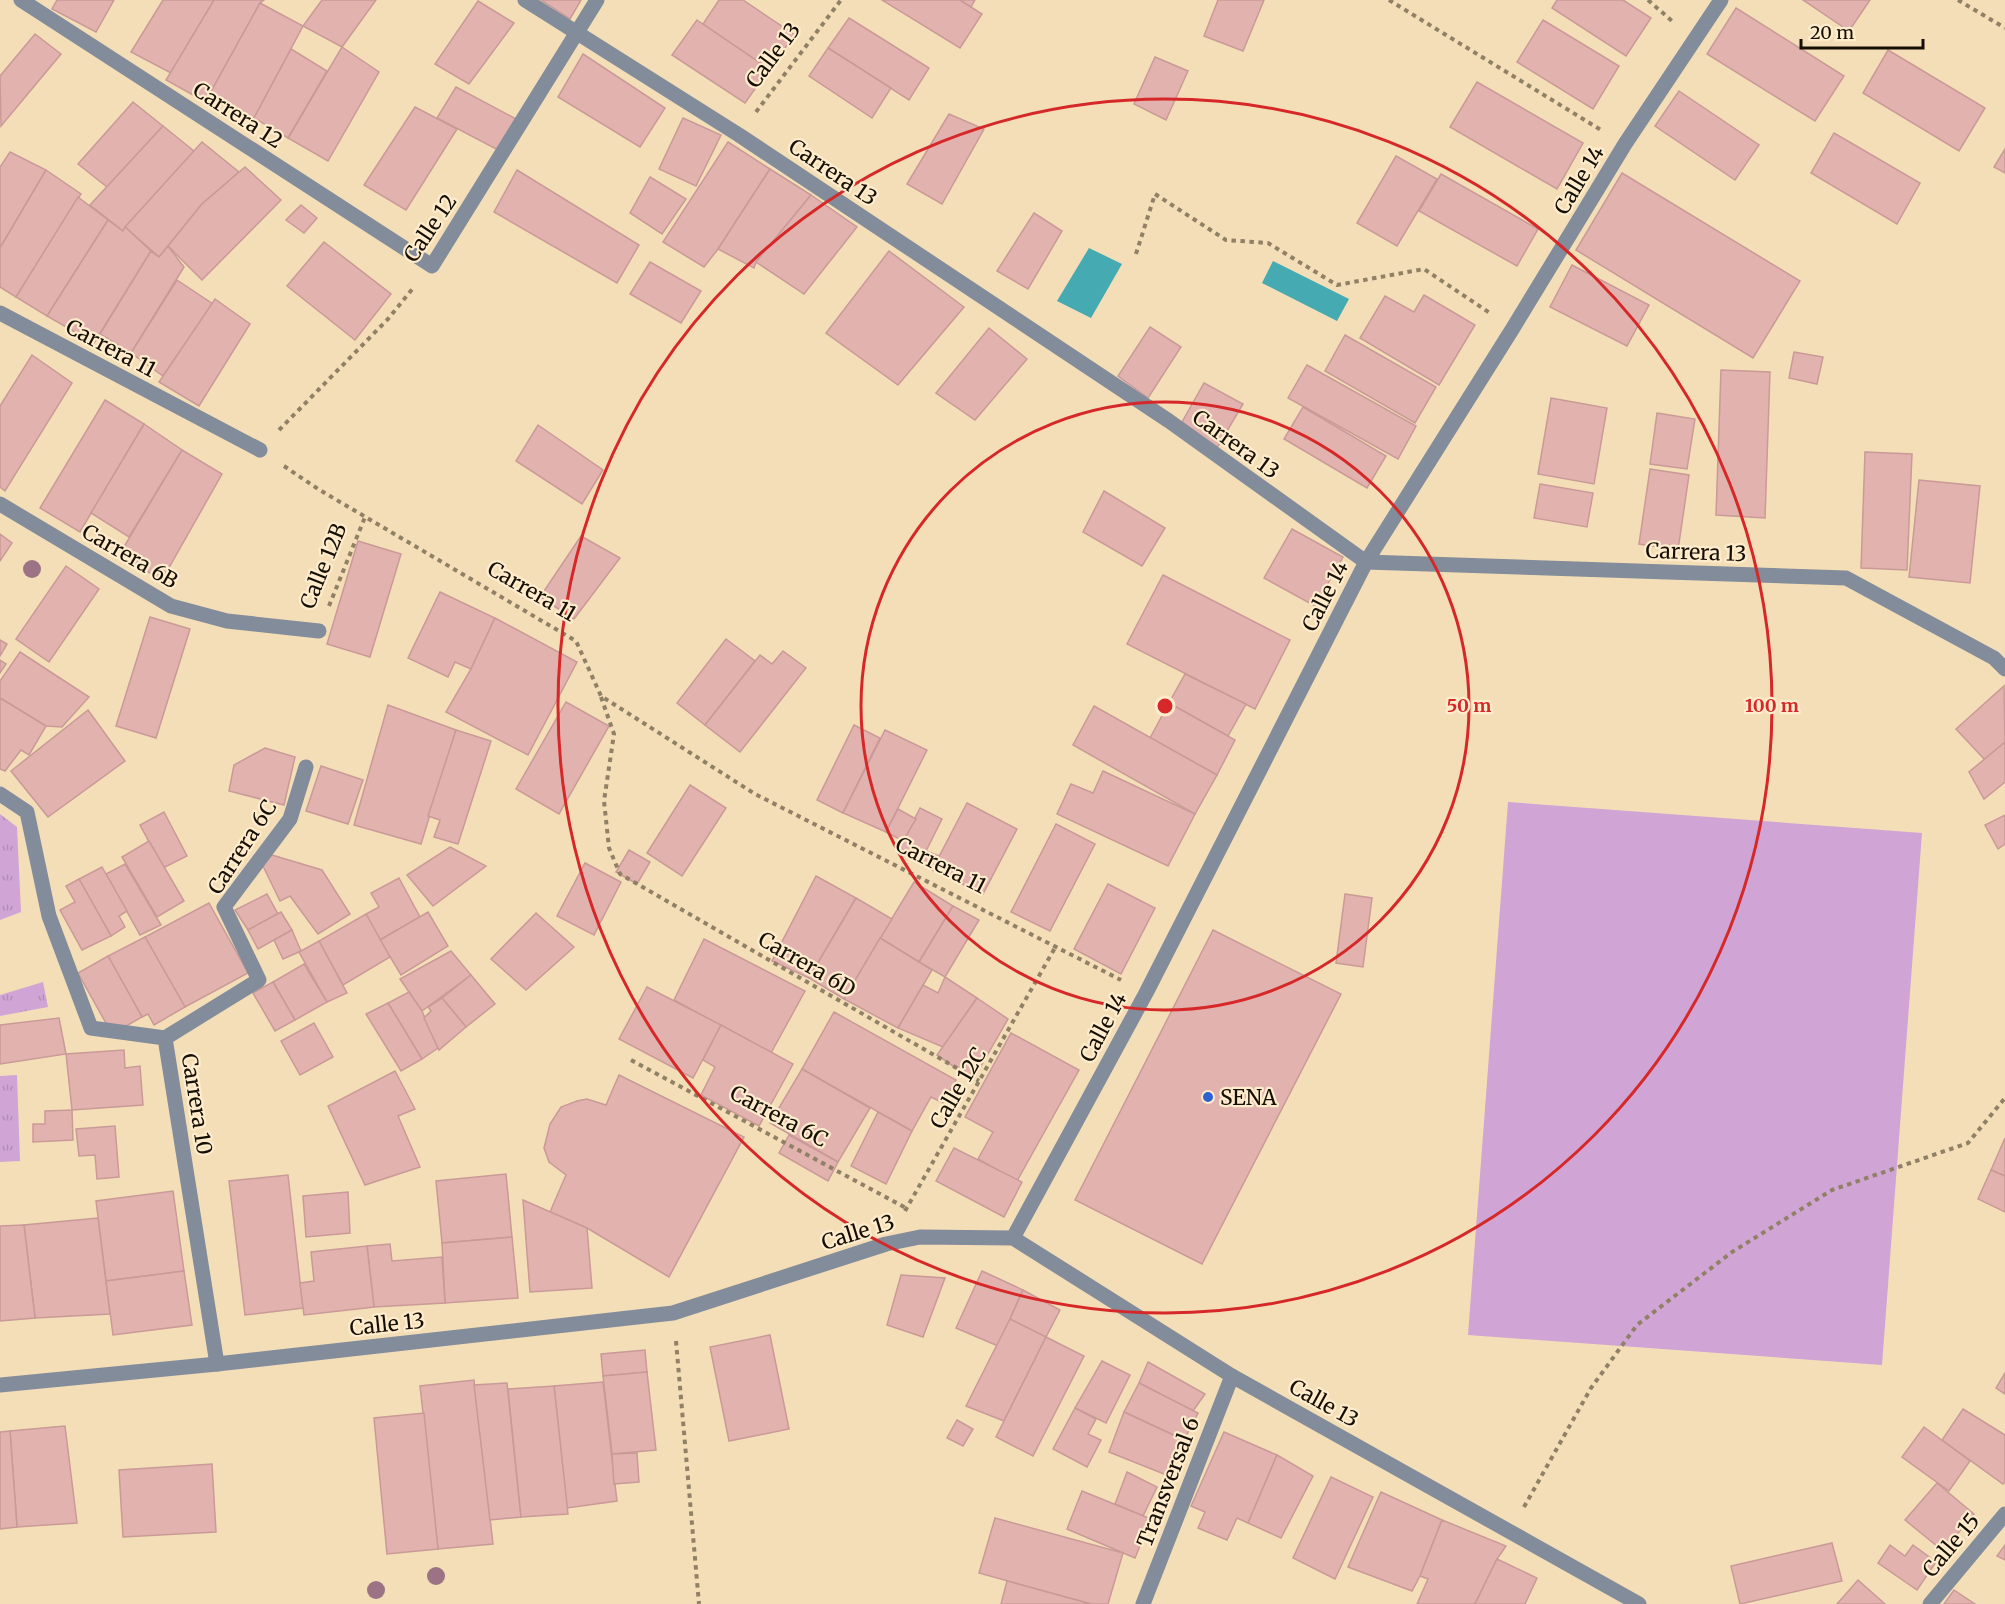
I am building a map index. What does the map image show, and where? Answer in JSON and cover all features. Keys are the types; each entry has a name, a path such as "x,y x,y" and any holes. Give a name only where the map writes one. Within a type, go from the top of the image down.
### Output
{"street":[{"name":"Carrera 12","path":"21,0 432,266"},
{"name":"Carrera 13","path":"525,0 739,135 1169,421 1366,562 1846,578 1994,658 2005,669"},
{"name":"Calle 12","path":"432,266 597,0"},
{"name":"Calle 14","path":"1014,1238 1146,993 1366,562 1625,144 1721,0"},
{"name":"Carrera 11","path":"0,313 260,450"},
{"name":"Carrera 6B","path":"0,504 171,606 226,621 319,631"},
{"name":"Carrera 6C","path":"165,1038 259,980 224,907 290,819 306,767"},
{"name":"Carrera 10","path":"0,794 27,812 49,916 91,1028 165,1038 217,1364"},
{"name":"Calle 13","path":"0,1385 217,1364 673,1313 886,1244 920,1236 1014,1238 1232,1376 1639,1604"},
{"name":"Transversal 6","path":"1143,1604 1232,1376"},
{"name":"Calle 15","path":"1930,1604 2005,1514"}],"path":[{"name":"Calle 13","path":"739,135 841,0"},
{"path":"1389,0 1625,144"},
{"path":"1958,0 2005,28"},
{"path":"1136,254 1155,194 1226,240 1268,243 1337,285 1424,269 1513,328"},
{"name":"Calle 12","path":"260,450 388,319 432,266"},
{"name":"Carrera 11","path":"260,450 318,489 576,641 601,696 755,794 1146,993"},
{"name":"Calle 12B","path":"319,631 365,517"},
{"name":"Carrera 6D","path":"601,696 614,734 604,801 609,848 620,874 979,1081"},
{"name":"Calle 12C","path":"886,1244 1056,946"},
{"name":"Carrera 6C","path":"631,1060 906,1209"},
{"path":"1510,1531 1591,1388 1637,1325 1732,1252 1832,1190 1968,1143 2005,1098"},
{"path":"673,1313 699,1604"}],"green space":[{"path":"1508,802 1922,833 1882,1365 1468,1335"},
{"path":"0,814 17,827 21,912 0,920"},
{"path":"43,982 48,1007 0,1016 0,995"},
{"path":"17,1075 20,1161 0,1162 0,1076"}],"water":[{"path":"1089,248 1122,264 1091,318 1057,301"},
{"path":"1273,261 1349,299 1337,321 1262,283"}],"building":[{"path":"57,0 114,0 96,32 52,9"},
{"path":"163,0 214,0 171,73 131,52"},
{"path":"214,0 264,0 260,3 204,101 166,80"},
{"path":"322,0 376,0 342,47 303,26"},
{"path":"541,0 581,0 570,19"},
{"path":"719,0 743,0 795,35 769,69 703,24"},
{"path":"882,0 960,0 982,14 960,48"},
{"path":"960,0 975,0 971,7"},
{"path":"1218,0 1264,0 1243,51 1204,36"},
{"path":"1557,0 1623,0 1651,18 1626,56 1552,8"},
{"path":"1803,0 1870,0 1849,31"},
{"path":"478,1 514,23 469,84 435,64"},
{"path":"260,3 303,26 253,120 208,97"},
{"path":"1736,8 1844,76 1815,121 1707,54"},
{"path":"849,18 929,68 909,100 828,48"},
{"path":"697,20 769,69 745,103 672,55"},
{"path":"1543,20 1619,66 1593,109 1517,62"},
{"path":"35,34 61,54 1,126 0,76"},
{"path":"342,47 379,72 328,161 288,138"},
{"path":"828,48 891,88 872,118 809,76"},
{"path":"291,49 327,71 288,138 254,118"},
{"path":"1888,50 1985,108 1959,151 1863,93"},
{"path":"583,54 665,108 640,147 558,97"},
{"path":"1155,57 1188,71 1166,120 1134,104"},
{"path":"1477,82 1583,143 1557,189 1450,127"},
{"path":"456,87 518,120 500,151 437,118"},
{"path":"1679,91 1759,145 1735,180 1655,126"},
{"path":"133,102 163,126 107,187 78,164"},
{"path":"415,107 457,129 406,210 364,185"},
{"path":"949,114 984,129 942,204 907,184"},
{"path":"683,118 721,135 696,186 659,169"},
{"path":"163,126 194,151 123,231 90,205"},
{"path":"1834,133 1920,183 1897,224 1811,173"},
{"path":"202,142 239,172 202,204 159,257 125,227"},
{"path":"728,142 770,169 704,267 663,242"},
{"path":"2005,149 2005,173 1994,167"},
{"path":"10,152 46,170 0,248 0,167"},
{"path":"1396,156 1437,179 1397,246 1357,223"},
{"path":"245,167 281,200 202,280 168,246 202,204"},
{"path":"770,169 811,195 756,262 754,268 718,249"},
{"path":"46,170 81,194 16,297 0,287 0,248"},
{"path":"517,170 639,245 617,283 494,212"},
{"path":"1622,173 1800,281 1753,358 1576,250"},
{"path":"1441,174 1538,229 1517,266 1419,211"},
{"path":"650,177 686,199 662,234 630,213"},
{"path":"811,195 857,227 804,294 756,262"},
{"path":"78,197 108,220 47,316 16,297"},
{"path":"301,205 317,218 304,233 286,220"},
{"path":"1034,213 1062,231 1028,289 997,271"},
{"path":"108,220 123,231 125,227 151,251 94,343 47,316"},
{"path":"324,242 391,294 355,340 287,286"},
{"path":"168,246 184,267 131,353 100,334 151,251 159,257"},
{"path":"889,251 964,307 898,385 826,333"},
{"path":"650,262 701,291 681,323 630,294"},
{"path":"1572,265 1649,305 1627,346 1550,307"},
{"path":"177,280 213,304 163,376 131,353"},
{"path":"1424,295 1475,325 1439,385 1360,338 1385,296 1414,312"},
{"path":"215,299 250,324 199,406 159,382"},
{"path":"1150,327 1181,347 1148,398 1118,376"},
{"path":"989,328 1027,359 975,420 936,393"},
{"path":"1345,335 1436,387 1415,423 1325,371"},
{"path":"1794,352 1823,357 1817,384 1789,378"},
{"path":"32,355 72,383 5,491 0,487 0,406"},
{"path":"1307,365 1416,426 1398,459 1288,398"},
{"path":"1721,370 1770,372 1765,518 1716,515"},
{"path":"1204,383 1243,404 1217,448 1182,422"},
{"path":"1551,398 1607,408 1594,484 1538,474"},
{"path":"105,400 144,424 80,532 40,508"},
{"path":"1303,407 1386,456 1367,488 1284,439"},
{"path":"1657,413 1695,419 1687,469 1650,464"},
{"path":"144,424 182,450 129,537 91,513"},
{"path":"538,425 603,470 582,504 516,461"},
{"path":"182,450 222,474 162,580 119,555"},
{"path":"1865,452 1912,454 1907,570 1861,568"},
{"path":"1650,469 1689,475 1678,550 1639,544"},
{"path":"1919,480 1980,486 1970,583 1909,577"},
{"path":"1540,484 1593,493 1587,527 1534,518"},
{"path":"1104,491 1165,528 1142,566 1083,532"},
{"path":"1292,529 1343,557 1315,606 1264,578"},
{"path":"0,534 12,543 0,561"},
{"path":"581,536 620,558 574,619 540,597"},
{"path":"358,541 401,554 370,657 327,644"},
{"path":"66,566 99,589 49,662 16,639"},
{"path":"1163,575 1290,640 1255,709 1127,644"},
{"path":"440,592 495,618 471,669 455,662 448,677 408,658"},
{"path":"150,617 190,629 156,738 116,726"},
{"path":"495,618 577,662 528,755 446,712 471,669"},
{"path":"726,639 755,661 705,725 677,703"},
{"path":"0,640 7,644 0,656"},
{"path":"783,651 806,668 740,752 705,725 760,655 772,664"},
{"path":"20,652 89,697 62,727 46,726 0,698 0,681"},
{"path":"0,660 6,664 0,673"},
{"path":"1185,674 1246,704 1228,736 1169,703"},
{"path":"2004,686 2005,742 1985,760 1956,729"},
{"path":"0,698 46,726 29,755 21,750 5,771 0,769"},
{"path":"566,702 609,726 559,814 516,789"},
{"path":"1169,703 1235,740 1217,775 1150,738"},
{"path":"388,705 456,730 421,844 354,825"},
{"path":"1094,706 1217,775 1195,814 1073,745"},
{"path":"88,710 125,761 48,817 11,771"},
{"path":"854,725 880,738 843,813 817,800"},
{"path":"456,730 491,741 458,844 434,837 440,820 428,816"},
{"path":"885,730 927,750 886,832 843,813"},
{"path":"2005,742 2005,782 1984,799 1969,772"},
{"path":"265,748 295,757 284,805 229,791 234,765"},
{"path":"321,766 363,780 348,824 306,811"},
{"path":"1103,771 1195,814 1168,866 1057,814 1071,784 1093,793"},
{"path":"690,785 726,808 682,876 647,853"},
{"path":"967,803 1017,829 983,894 932,870"},
{"path":"920,808 942,819 926,851 939,856 932,870 898,852"},
{"path":"898,809 916,819 903,841 886,832"},
{"path":"164,812 187,856 163,868 140,825"},
{"path":"2005,815 2005,844 1998,849 1985,825"},
{"path":"1056,824 1095,844 1050,931 1011,912"},
{"path":"149,841 184,901 157,917 122,857"},
{"path":"450,847 486,866 433,906 407,875"},
{"path":"629,850 650,862 637,884 616,872"},
{"path":"272,855 322,870 350,914 318,934 290,896 280,901 262,864"},
{"path":"585,863 621,882 594,935 557,916"},
{"path":"125,864 161,925 140,935 106,874"},
{"path":"102,867 127,911 119,916 125,927 111,936 79,879"},
{"path":"816,876 856,898 809,978 772,961"},
{"path":"399,878 420,917 380,940 366,914 379,907 371,893"},
{"path":"79,879 111,936 82,950 60,910 75,902 66,886"},
{"path":"914,882 953,906 919,962 880,938"},
{"path":"1108,884 1155,908 1121,974 1074,949"},
{"path":"267,894 278,914 248,930 235,910"},
{"path":"1345,894 1372,898 1363,967 1336,963"},
{"path":"856,898 892,919 844,999 809,978"},
{"path":"209,903 248,973 185,1007 145,937"},
{"path":"953,906 979,920 945,977 919,962"},
{"path":"281,912 292,930 258,949 248,930"},
{"path":"428,912 448,946 401,975 380,940"},
{"path":"536,913 574,947 526,990 491,959"},
{"path":"366,914 390,957 343,985 319,941"},
{"path":"292,930 301,951 283,959 274,940"},
{"name":"SENA","path":"1213,930 1341,994 1202,1264 1075,1200"},
{"path":"145,937 185,1007 154,1025 148,1014 142,1017 108,956"},
{"path":"880,938 932,970 898,1028 844,999"},
{"path":"704,939 805,991 771,1053 674,1000"},
{"path":"319,941 347,993 327,1002 299,952"},
{"path":"451,951 471,975 422,1011 400,979"},
{"path":"108,956 142,1017 112,1034 78,973"},
{"path":"304,964 327,1002 295,1020 273,982"},
{"path":"471,975 495,1004 466,1027 442,998"},
{"path":"945,977 977,998 943,1047 898,1028 923,985 938,993"},
{"path":"273,982 295,1020 275,1031 253,993"},
{"path":"647,987 721,1025 693,1078 619,1039"},
{"path":"409,992 422,1011 438,1048 422,1059 388,1003"},
{"path":"442,998 466,1027 439,1050 424,1018 431,1011 428,1007"},
{"path":"977,998 1008,1019 973,1080 937,1055"},
{"path":"388,1003 422,1059 401,1071 366,1014"},
{"path":"834,1012 956,1080 943,1103 931,1097 912,1131 802,1069"},
{"path":"59,1018 66,1054 0,1064 0,1025"},
{"path":"314,1023 333,1057 300,1075 281,1041"},
{"path":"721,1025 793,1064 759,1126 701,1095 715,1067 703,1060"},
{"path":"1011,1033 1079,1070 1017,1181 978,1159 993,1132 965,1117"},
{"path":"124,1050 125,1068 140,1066 143,1105 72,1110 66,1054"},
{"path":"802,1069 870,1108 838,1162 770,1123"},
{"path":"395,1071 415,1109 398,1116 420,1167 365,1185 328,1106"},
{"path":"619,1075 744,1137 669,1277 587,1228 550,1212 566,1175 549,1162 544,1148 550,1124 561,1107 577,1101 587,1099 606,1105"},
{"path":"72,1110 73,1140 33,1142 33,1124 45,1124 45,1111"},
{"path":"878,1112 912,1131 886,1184 851,1166"},
{"path":"115,1126 119,1177 97,1179 95,1155 79,1156 76,1129"},
{"path":"789,1135 838,1162 828,1181 779,1153"},
{"path":"2005,1138 2005,1176 1991,1170"},
{"path":"954,1148 1022,1182 1004,1217 936,1181"},
{"path":"1991,1170 2005,1176 2005,1212 1978,1199"},
{"path":"506,1174 512,1237 442,1243 436,1181"},
{"path":"288,1175 303,1308 245,1315 229,1181"},
{"path":"173,1191 184,1271 106,1281 96,1201"},
{"path":"348,1192 350,1233 306,1237 303,1196"},
{"path":"523,1200 587,1228 592,1288 530,1292"},
{"path":"98,1218 110,1314 35,1318 24,1225"},
{"path":"24,1225 35,1318 0,1321 0,1226"},
{"path":"512,1237 518,1298 445,1303 442,1243"},
{"path":"390,1244 392,1261 442,1257 445,1303 374,1307 367,1246"},
{"path":"367,1246 374,1307 304,1315 300,1283 314,1281 311,1252"},
{"path":"184,1271 192,1325 113,1335 106,1281"},
{"path":"982,1271 1023,1290 998,1346 956,1328"},
{"path":"901,1275 945,1278 923,1337 887,1325"},
{"path":"1023,1290 1060,1310 1046,1337 1010,1319"},
{"path":"1010,1319 1046,1337 1004,1421 966,1406"},
{"path":"770,1335 789,1429 729,1441 710,1347"},
{"path":"1046,1337 1084,1356 1033,1456 996,1437"},
{"path":"645,1350 647,1372 603,1376 601,1354"},
{"path":"1102,1361 1130,1375 1106,1423 1075,1408"},
{"path":"1148,1362 1205,1394 1193,1411 1139,1383"},
{"path":"647,1372 656,1450 612,1454 603,1376"},
{"path":"2005,1373 2005,1394 1996,1388"},
{"path":"474,1380 493,1544 438,1549 420,1386"},
{"path":"603,1382 617,1501 567,1508 554,1386"},
{"path":"507,1383 521,1517 490,1520 474,1385"},
{"path":"1139,1383 1198,1413 1184,1440 1124,1412"},
{"path":"554,1386 568,1514 521,1517 508,1389"},
{"path":"1075,1408 1096,1419 1088,1434 1101,1440 1087,1467 1053,1449"},
{"path":"1963,1409 2005,1435 2005,1482 2003,1484 1942,1440"},
{"path":"1124,1412 1184,1440 1169,1476 1109,1452"},
{"path":"424,1413 438,1549 387,1554 374,1418"},
{"path":"957,1420 973,1429 963,1446 947,1438"},
{"path":"65,1426 77,1523 17,1527 10,1431"},
{"path":"1924,1427 1970,1461 1949,1491 1902,1457"},
{"path":"10,1431 17,1527 0,1529 0,1432"},
{"path":"1224,1432 1277,1455 1248,1523 1237,1518 1227,1540 1198,1528 1205,1512 1191,1506"},
{"path":"637,1453 639,1482 614,1484 612,1454"},
{"path":"1277,1455 1313,1476 1281,1538 1248,1523"},
{"path":"212,1464 216,1532 123,1537 119,1470"},
{"path":"1127,1472 1157,1487 1143,1516 1115,1504"},
{"path":"1331,1477 1373,1497 1335,1579 1293,1558"},
{"path":"1937,1483 1974,1514 1943,1551 1905,1520"},
{"path":"1082,1491 1151,1519 1135,1558 1067,1529"},
{"path":"1381,1492 1442,1520 1412,1591 1348,1567"},
{"path":"995,1518 1123,1553 1108,1604 1091,1604 979,1573"},
{"path":"1442,1520 1506,1546 1497,1559 1475,1604 1417,1604 1428,1579 1420,1576"},
{"path":"1832,1543 1842,1581 1740,1604 1731,1566"},
{"path":"1890,1545 1905,1556 1913,1545 1936,1562 1917,1590 1878,1563"},
{"path":"2005,1545 2005,1560 1997,1556"},
{"path":"1497,1559 1537,1578 1525,1604 1475,1604"},
{"path":"1858,1580 1885,1604 1837,1604"},
{"path":"1007,1581 1091,1604 1001,1604"},
{"path":"1954,1590 1975,1604 1944,1604"}],"place":[{"name":"SENA","path":"1208,1097"}]}
